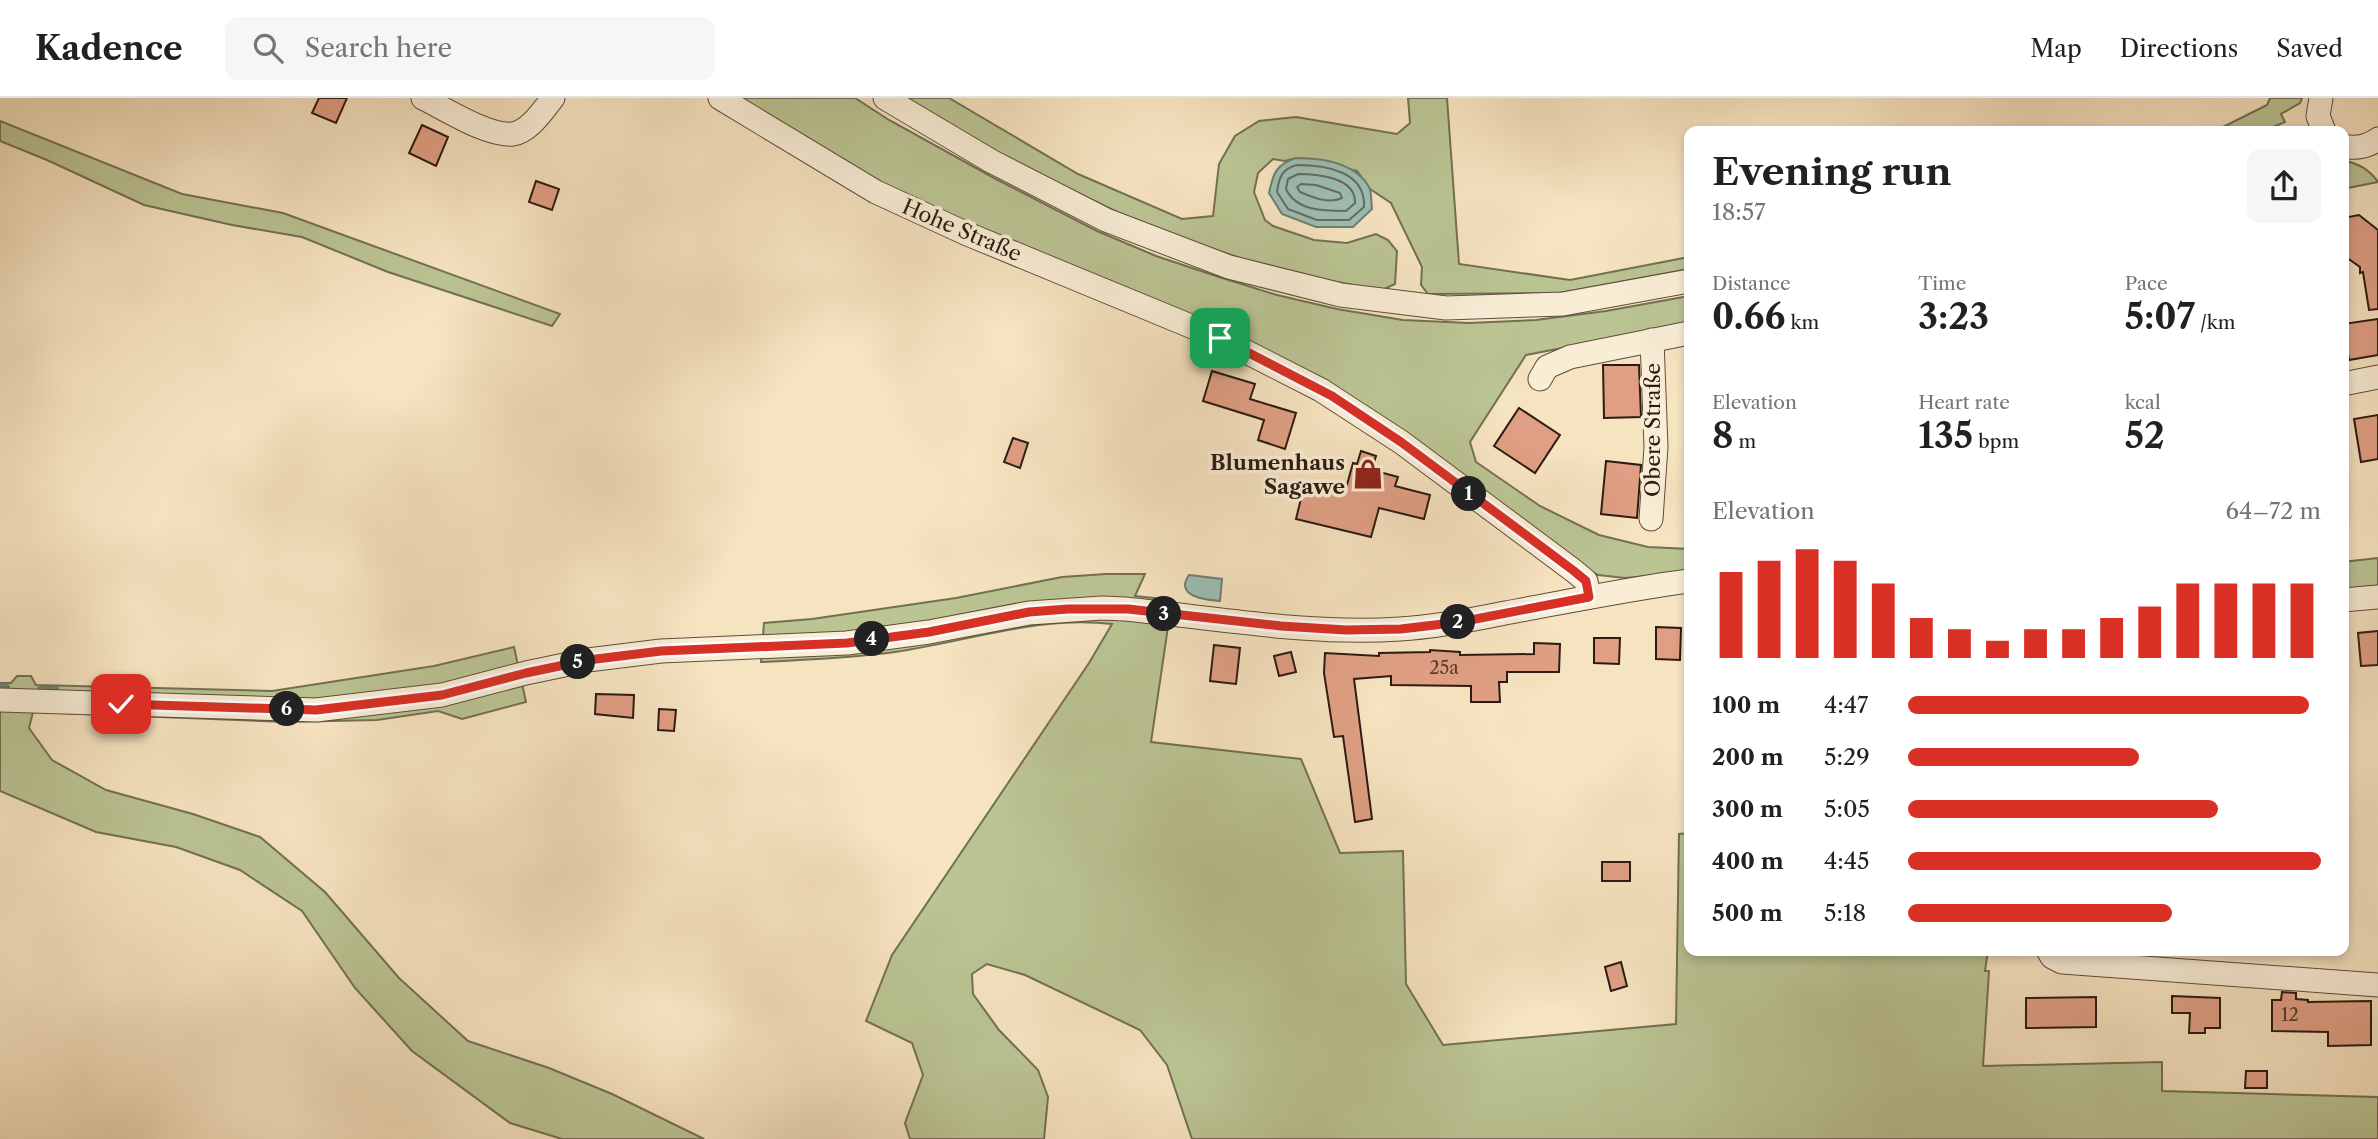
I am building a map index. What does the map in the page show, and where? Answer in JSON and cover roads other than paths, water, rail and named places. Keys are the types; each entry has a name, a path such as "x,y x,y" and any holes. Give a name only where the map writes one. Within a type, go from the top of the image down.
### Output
{"street":[{"path":"423,98 495,133 515,134 532,124 553,98"},
{"name":"Hohe Straße","path":"720,98 876,192 965,233 1217,337 1332,396 1401,442 1574,571 1586,581 1589,597"},
{"path":"885,98 990,161 1106,220 1229,267 1341,295 1446,308 1563,304 1684,282"},
{"path":"2318,126 2320,98"},
{"path":"2349,147 2356,148 2377,141"},
{"name":"Obere Straße","path":"1540,379 1547,367 1570,357 1684,334"},
{"name":"Obere Straße","path":"1651,519 1656,447 1652,340"},
{"path":"2349,383 2378,377"},
{"path":"0,700 316,710 442,695 588,660 661,651 847,643 929,632 1029,612 1125,609 1281,626 1346,630 1401,629 1460,622 1684,582"},
{"path":"2349,599 2378,597"},
{"path":"2051,956 2062,962 2378,985"},
{"path":"2136,956 2150,967"}],"water":[{"path":"1296,158 1337,163 1355,172 1369,187 1372,209 1353,227 1316,227 1282,214 1269,193 1270,186 1280,167"},
{"path":"1189,575 1222,579 1220,601 1200,598 1188,592 1185,582"}],"waterway":[{"path":"0,686 7,687"},
{"path":"40,689 56,689"}],"place":[{"name":"Blumenhaus Sagawe","path":"1368,474"}]}
